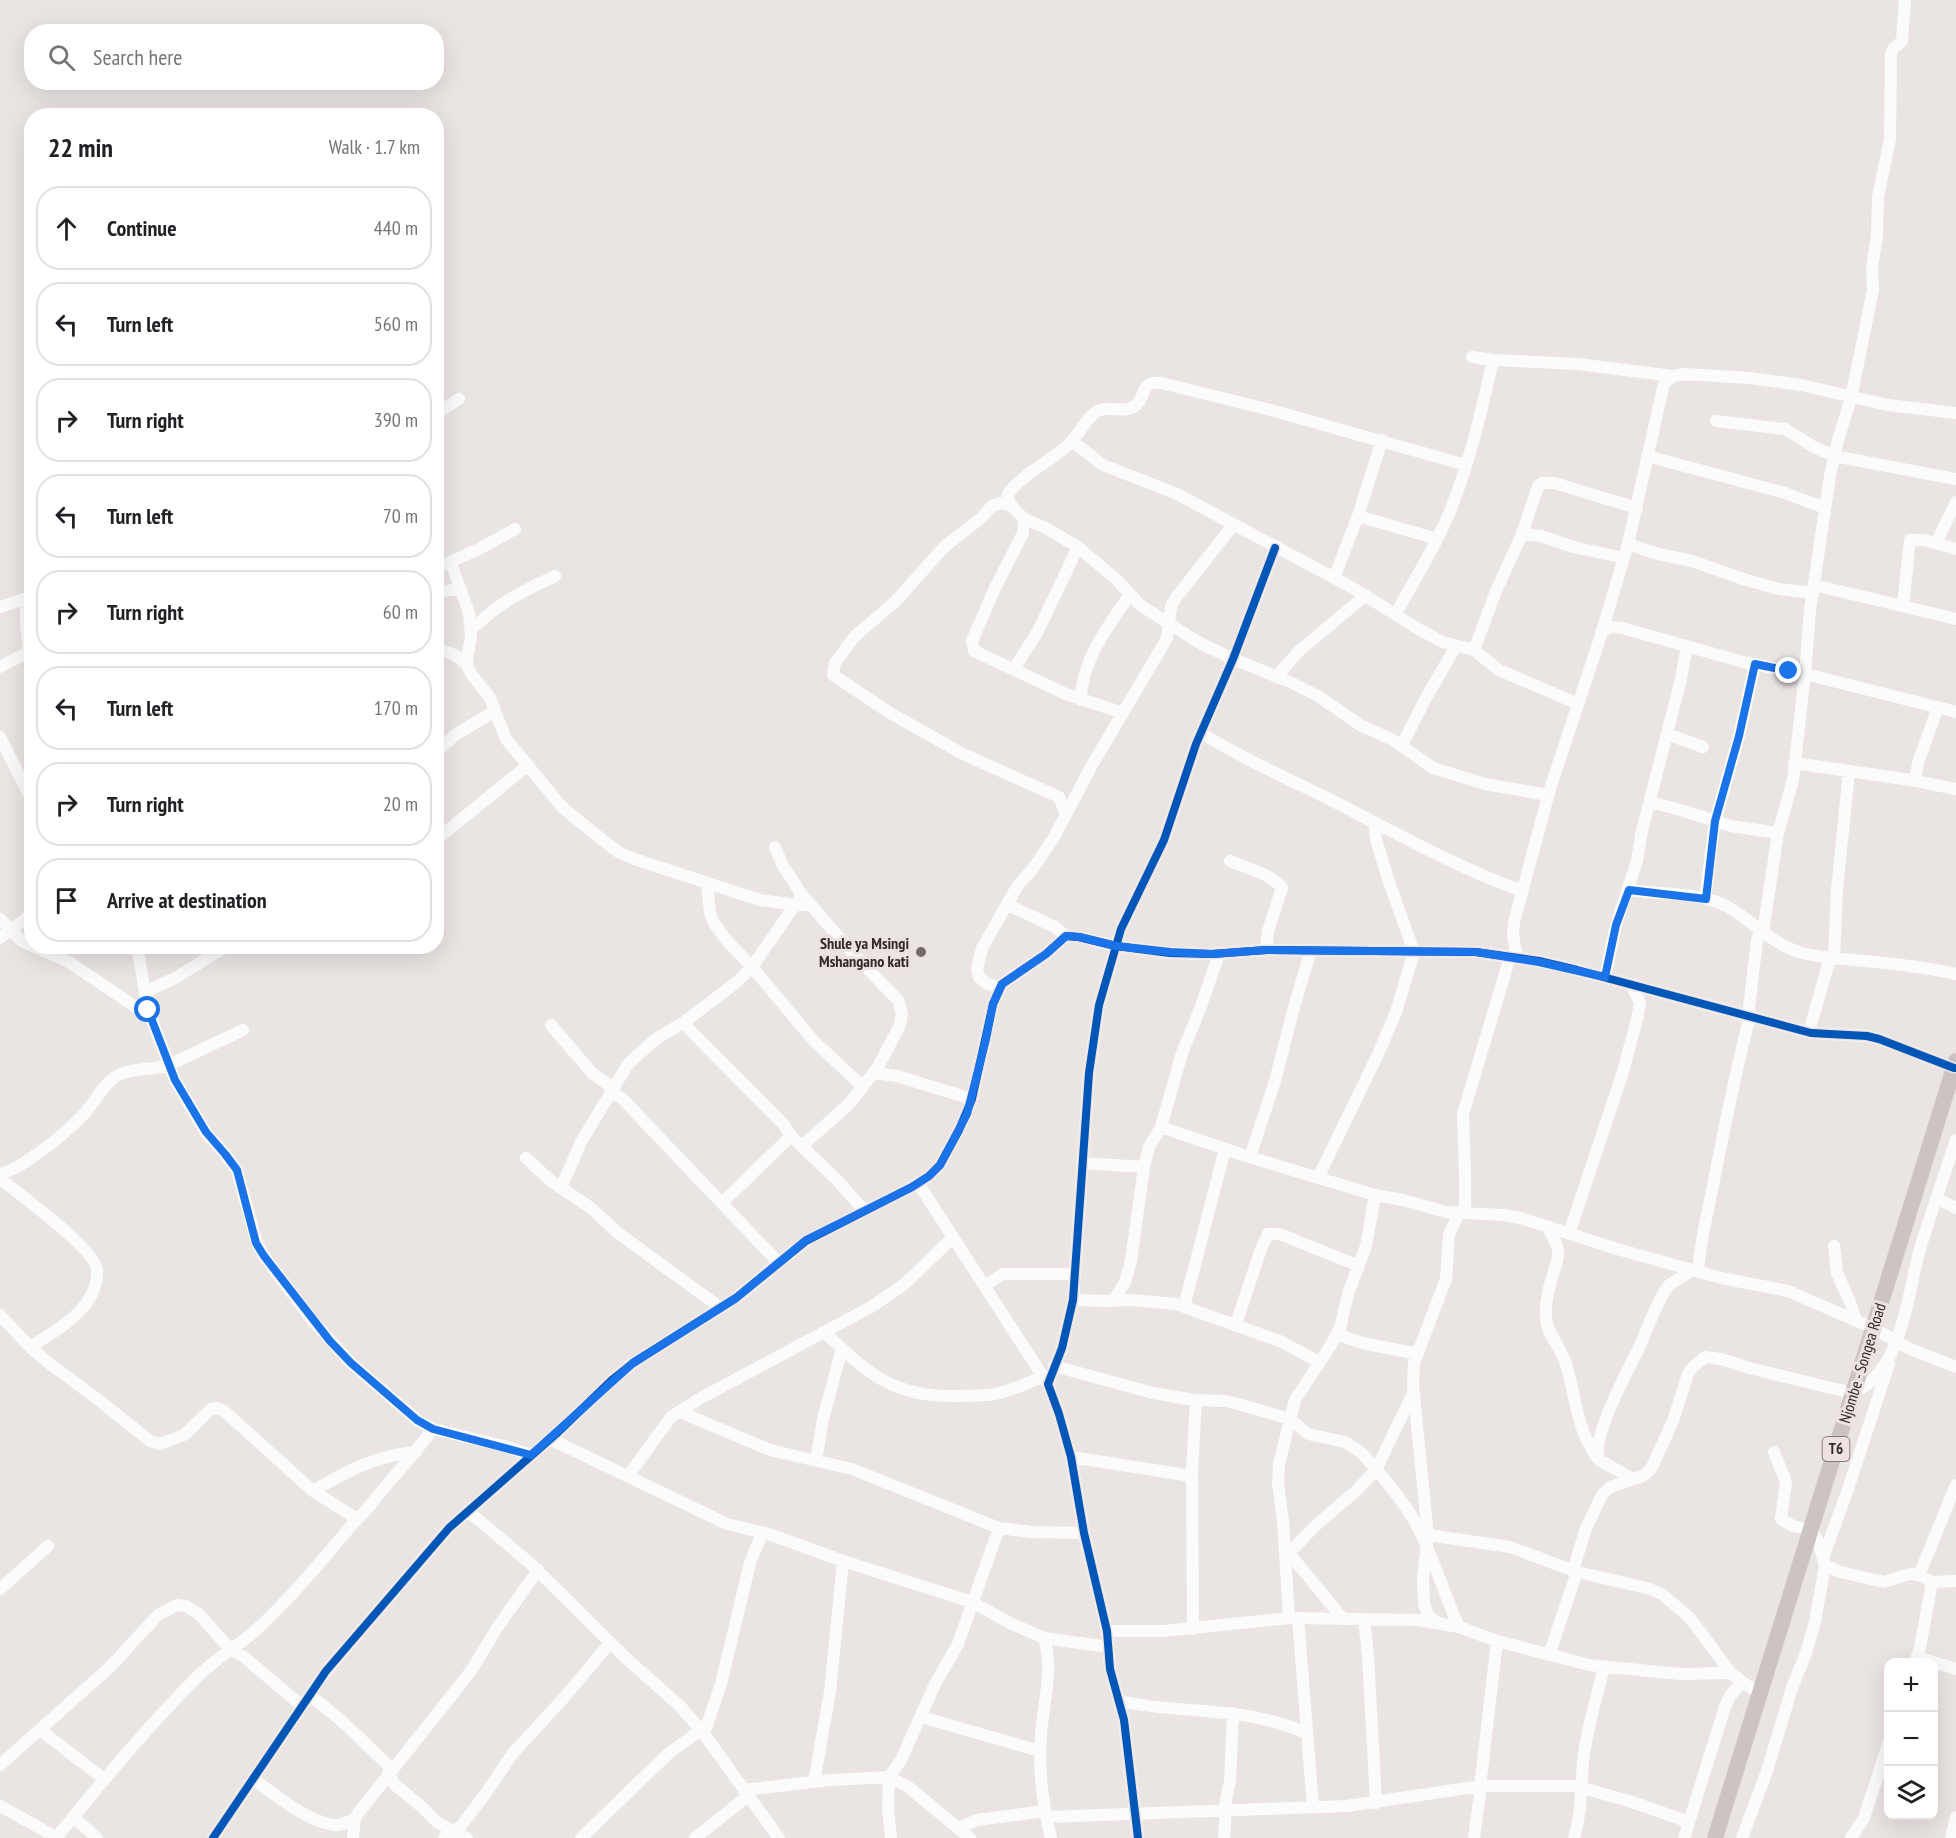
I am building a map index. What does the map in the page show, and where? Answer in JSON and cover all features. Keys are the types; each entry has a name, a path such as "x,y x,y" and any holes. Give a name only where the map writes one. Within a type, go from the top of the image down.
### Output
{"highway":[{"name":"Njombe - Songea Road","path":"1715,1838 1955,1065"}],"street":[{"path":"1696,1270 1734,1074 1749,1016 1778,833 1789,799 1813,589 1834,456 1851,398 1873,290 1872,267 1877,236 1878,197 1890,139 1891,55 1893,49 1902,41 1905,0"},
{"path":"1472,357 1578,364 1673,376 1685,374 1749,378 1801,386 1888,405 1956,412"},
{"path":"1396,614 1448,516 1473,446 1493,360"},
{"path":"1436,1622 1428,1615 1424,1604 1423,1577 1427,1541 1421,1450 1413,1394 1414,1363 1446,1279 1449,1235 1462,1213 1466,1175 1463,1114 1514,958 1513,929 1548,795 1602,633 1628,544 1662,390 1664,383 1673,376"},
{"path":"1010,505 1007,496 1011,490 1072,441 1093,414 1100,410 1128,409 1135,406 1148,385 1153,382 1267,409 1466,465"},
{"path":"444,409 459,399"},
{"path":"1716,421 1785,429 1834,456 1956,479"},
{"path":"1334,578 1358,516 1382,440"},
{"path":"1072,441 1103,465 1139,481 1168,489 1334,578 1443,642 1474,650 1499,670 1578,704"},
{"path":"1647,456 1785,493 1825,508"},
{"path":"1474,650 1504,572 1522,534 1538,486 1542,483 1554,483 1637,508"},
{"path":"1936,543 1956,502"},
{"path":"1066,814 1059,797 963,754 890,713 833,675 835,663 854,636 896,601 944,547 981,518 992,506 1001,503 1010,505 1024,519 1044,527 1078,547 1098,562 1140,605 1198,642 1233,660 1318,696 1360,725 1402,745 1415,757 1433,768 1485,784 1548,795"},
{"path":"1358,516 1437,539"},
{"path":"1024,519 1023,533 972,640 974,651 1082,700 1123,713"},
{"path":"1000,987 982,981 977,969 982,948 1018,885 1032,870 1053,839 1092,765 1167,638 1171,607 1175,599 1233,525"},
{"path":"444,565 495,542 515,529"},
{"path":"1522,534 1541,536 1573,547 1624,558"},
{"path":"1902,606 1910,540 1936,543 1956,549"},
{"path":"1628,544 1779,588 1813,589 1956,619"},
{"path":"1014,669 1038,631 1078,547"},
{"path":"825,1332 842,1349 889,1384 915,1394 946,1397 996,1394 1045,1381 1054,1366 1062,1348 1073,1299 1089,1073 1099,1005 1116,946 1134,900 1164,840 1201,733 1233,660 1275,548"},
{"path":"451,563 469,613 471,630 467,665"},
{"path":"471,630 500,604 555,576"},
{"path":"444,591 460,589"},
{"path":"1082,700 1083,678 1106,631 1130,594"},
{"path":"1276,677 1299,651 1366,596"},
{"path":"0,607 24,598"},
{"path":"1602,633 1608,628 1615,627 1755,664 1805,674 1956,712"},
{"path":"1402,745 1456,646"},
{"path":"1605,977 1616,925 1629,890 1687,646"},
{"path":"444,651 457,655 467,665 490,698 506,739 562,807 620,852 637,860 760,900 802,902"},
{"path":"0,667 24,654"},
{"path":"1706,899 1715,821 1739,736 1755,664"},
{"path":"1915,781 1918,764 1938,708"},
{"path":"444,745 455,735 495,711"},
{"path":"1201,733 1244,758 1374,822 1478,873 1522,891"},
{"path":"1667,735 1703,747"},
{"path":"0,737 24,785"},
{"path":"1794,763 1956,789"},
{"path":"444,833 528,765"},
{"path":"1809,1032 1832,958 1849,771"},
{"path":"1650,802 1731,826 1778,833"},
{"path":"1318,1178 1396,1012 1414,952 1385,871 1374,822"},
{"path":"775,847 802,902 898,1000 902,1013 900,1025 874,1073 849,1104 802,1146"},
{"path":"1230,861 1269,877 1282,888 1268,931 1266,950"},
{"path":"706,883 707,901 714,923 732,947 752,967 813,1040 863,1087"},
{"path":"1629,890 1706,899 1728,907 1785,947 1799,952 1832,958 1932,968 1956,974"},
{"path":"561,1188 581,1142 628,1064 657,1038 684,1023 738,981 752,967 802,902"},
{"path":"1008,905 1055,927 1066,936 1116,946 1170,952 1219,954 1266,950 1476,952 1514,958 1605,977 1809,1032 1873,1038 1955,1065"},
{"path":"0,919 5,934 24,942"},
{"path":"5,934 24,920"},
{"path":"213,1838 326,1671 449,1528 633,1363 736,1298 806,1240 918,1183 940,1165 959,1130 972,1099 993,1004 1000,987 1046,954 1066,936"},
{"path":"1250,1157 1275,1081 1311,950"},
{"path":"50,954 69,962 149,1016"},
{"path":"139,954 149,1016 175,1080 206,1132 237,1170 256,1243 312,1320 344,1356 417,1420 433,1429 531,1455"},
{"path":"146,992 177,977 214,954"},
{"path":"1113,1301 1125,1282 1131,1261 1144,1167 1149,1147 1161,1127 1182,1053 1219,954"},
{"path":"1569,1234 1622,1075 1640,1008 1640,1000 1631,984"},
{"path":"1640,1008 1655,990"},
{"path":"684,1023 864,1210"},
{"path":"551,1024 576,1057 623,1099 778,1263"},
{"path":"0,1174 18,1167 64,1134 117,1076 129,1071 158,1069 169,1065 243,1030"},
{"path":"874,1073 897,1076 972,1099"},
{"path":"1161,1127 1375,1195 1446,1212 1503,1215 1733,1281 1788,1291 1873,1328 1892,1351"},
{"path":"722,1203 791,1136"},
{"path":"1742,1838 1806,1653 1815,1622 1824,1562 1910,1300 1918,1256 1956,1140"},
{"path":"1184,1307 1225,1149"},
{"path":"525,1158 561,1188 591,1208 618,1233 721,1308"},
{"path":"1082,1163 1144,1167"},
{"path":"0,1179 80,1245 91,1256 97,1268 96,1282 89,1299 78,1313 62,1327 30,1347"},
{"path":"918,1183 1045,1381 1059,1414 1071,1457 1084,1533 1107,1631 1110,1669 1125,1729 1138,1838"},
{"path":"1313,1806 1278,1473 1295,1400 1337,1334 1348,1294 1366,1246 1375,1195"},
{"path":"1938,1199 1956,1208"},
{"path":"1547,1226 1557,1245 1558,1253 1548,1294 1547,1324 1562,1351 1581,1429 1588,1445 1599,1460 1633,1479"},
{"path":"1236,1324 1268,1234 1281,1234 1359,1266"},
{"path":"628,1476 670,1417 699,1399 864,1311 906,1283 952,1238"},
{"path":"1834,1246 1837,1273 1856,1321"},
{"path":"1599,1460 1597,1449 1608,1414 1660,1299 1669,1285 1696,1270"},
{"path":"985,1285 1003,1274 1075,1274"},
{"path":"1073,1299 1158,1301 1184,1307 1282,1342 1319,1362"},
{"path":"0,1316 30,1347 150,1441 160,1444 184,1435 211,1409 217,1407 225,1411 314,1491 357,1519"},
{"path":"1337,1334 1362,1343 1418,1354"},
{"path":"816,1460 823,1419 842,1349"},
{"path":"1860,1370 1892,1351 1910,1349 1956,1367"},
{"path":"1549,1655 1586,1528 1598,1501 1610,1487 1647,1474 1651,1469 1673,1421 1692,1368 1705,1357 1720,1359 1852,1393 1870,1382 1892,1351"},
{"path":"1054,1366 1154,1393 1196,1400 1225,1401 1290,1419 1308,1434 1355,1447 1408,1510 1427,1541 1440,1585 1459,1627"},
{"path":"1287,1554 1376,1470 1413,1394"},
{"path":"1193,1629 1192,1476 1196,1400"},
{"path":"680,1412 770,1450 852,1469 999,1528 1031,1533 1084,1533"},
{"path":"0,1806 56,1837 104,1779 200,1674 256,1630 297,1590 357,1519 368,1510 433,1429"},
{"path":"550,1439 727,1524 788,1540 843,1561 972,1602 1044,1638 1108,1647"},
{"path":"314,1491 353,1468 375,1459 387,1455 416,1452"},
{"path":"1774,1452 1786,1482 1781,1519 1793,1526 1812,1530 1818,1539 1824,1562 1830,1569 1884,1582 1909,1574 1919,1575 1932,1582 1956,1581"},
{"path":"1071,1457 1192,1476"},
{"path":"1919,1575 1956,1485"},
{"path":"468,1511 538,1570 610,1643 680,1706 702,1732 779,1838"},
{"path":"891,1838 888,1810 889,1777 901,1760 935,1684 958,1644 999,1528"},
{"path":"581,1838 669,1753 702,1732 721,1684 750,1563 762,1533"},
{"path":"1427,1541 1510,1547 1575,1571 1639,1586 1662,1594 1690,1618 1731,1673 1761,1694"},
{"path":"0,1589 48,1546"},
{"path":"1287,1554 1343,1619"},
{"path":"814,1782 830,1692 843,1561"},
{"path":"353,1838 355,1819 390,1771 471,1671 497,1628 538,1570"},
{"path":"1916,1658 1932,1582"},
{"path":"0,1765 110,1667 158,1615 177,1605 186,1606 199,1614 217,1631 231,1650 250,1661 302,1706"},
{"path":"1107,1631 1142,1632 1193,1629 1294,1618 1436,1622 1549,1655 1604,1667 1680,1674 1731,1673"},
{"path":"1364,1620 1376,1803"},
{"path":"1044,1638 1049,1658 1040,1751 1045,1814 1051,1838"},
{"path":"1474,1838 1497,1641"},
{"path":"448,1835 461,1826 513,1753 610,1643"},
{"path":"1938,1665 1956,1669"},
{"path":"1574,1838 1579,1820 1586,1740 1604,1667"},
{"path":"1684,1838 1725,1707 1730,1696 1742,1682"},
{"path":"310,1695 344,1723 390,1771 395,1785 421,1806 448,1835 467,1838"},
{"path":"1119,1701 1142,1706 1233,1713 1265,1718 1306,1733"},
{"path":"1224,1838 1225,1810 1230,1781 1233,1713"},
{"path":"921,1717 1040,1751"},
{"path":"40,1730 104,1779"},
{"path":"1851,1838 1864,1818 1884,1756"},
{"path":"695,1838 746,1793 814,1782 889,1777 907,1786 970,1838"},
{"path":"254,1779 284,1802 316,1819 339,1825 355,1819"},
{"path":"958,1827 977,1820 1045,1814 1225,1810 1376,1803 1481,1787 1548,1785 1583,1787 1689,1822"},
{"path":"73,1817 97,1838"},
{"path":"1951,1838 1956,1817"}],"cycle path":[{"path":"1138,1838 1124,1720 1110,1669 1107,1631 1084,1533 1071,1457 1048,1384 1062,1348 1073,1300 1089,1073 1099,1005 1121,929 1164,840 1196,744 1233,659 1275,548"},
{"path":"213,1838 326,1671 449,1528 633,1363 736,1298 806,1241 912,1187 929,1176 940,1165 959,1130 972,1099 993,1004 1002,984 1046,954 1066,936 1116,946 1170,953 1212,954 1266,950 1476,952 1539,961 1811,1033 1867,1036 1879,1039 1954,1068"}],"place":[{"name":"Shule ya Msingi Mshangano kati","path":"921,952"}],"route":[{"path":"148,1010 175,1080 190,1108 213,1142 237,1170 256,1243 330,1341 351,1363 417,1420 433,1429 531,1455 633,1363 736,1298 806,1240 912,1187 929,1176 940,1165 967,1114 997,992 1002,984 1046,954 1066,936 1116,946 1212,954 1266,950 1476,952 1539,962 1605,977 1616,925 1629,890 1706,899 1715,821 1739,736 1755,664 1789,671"}]}
